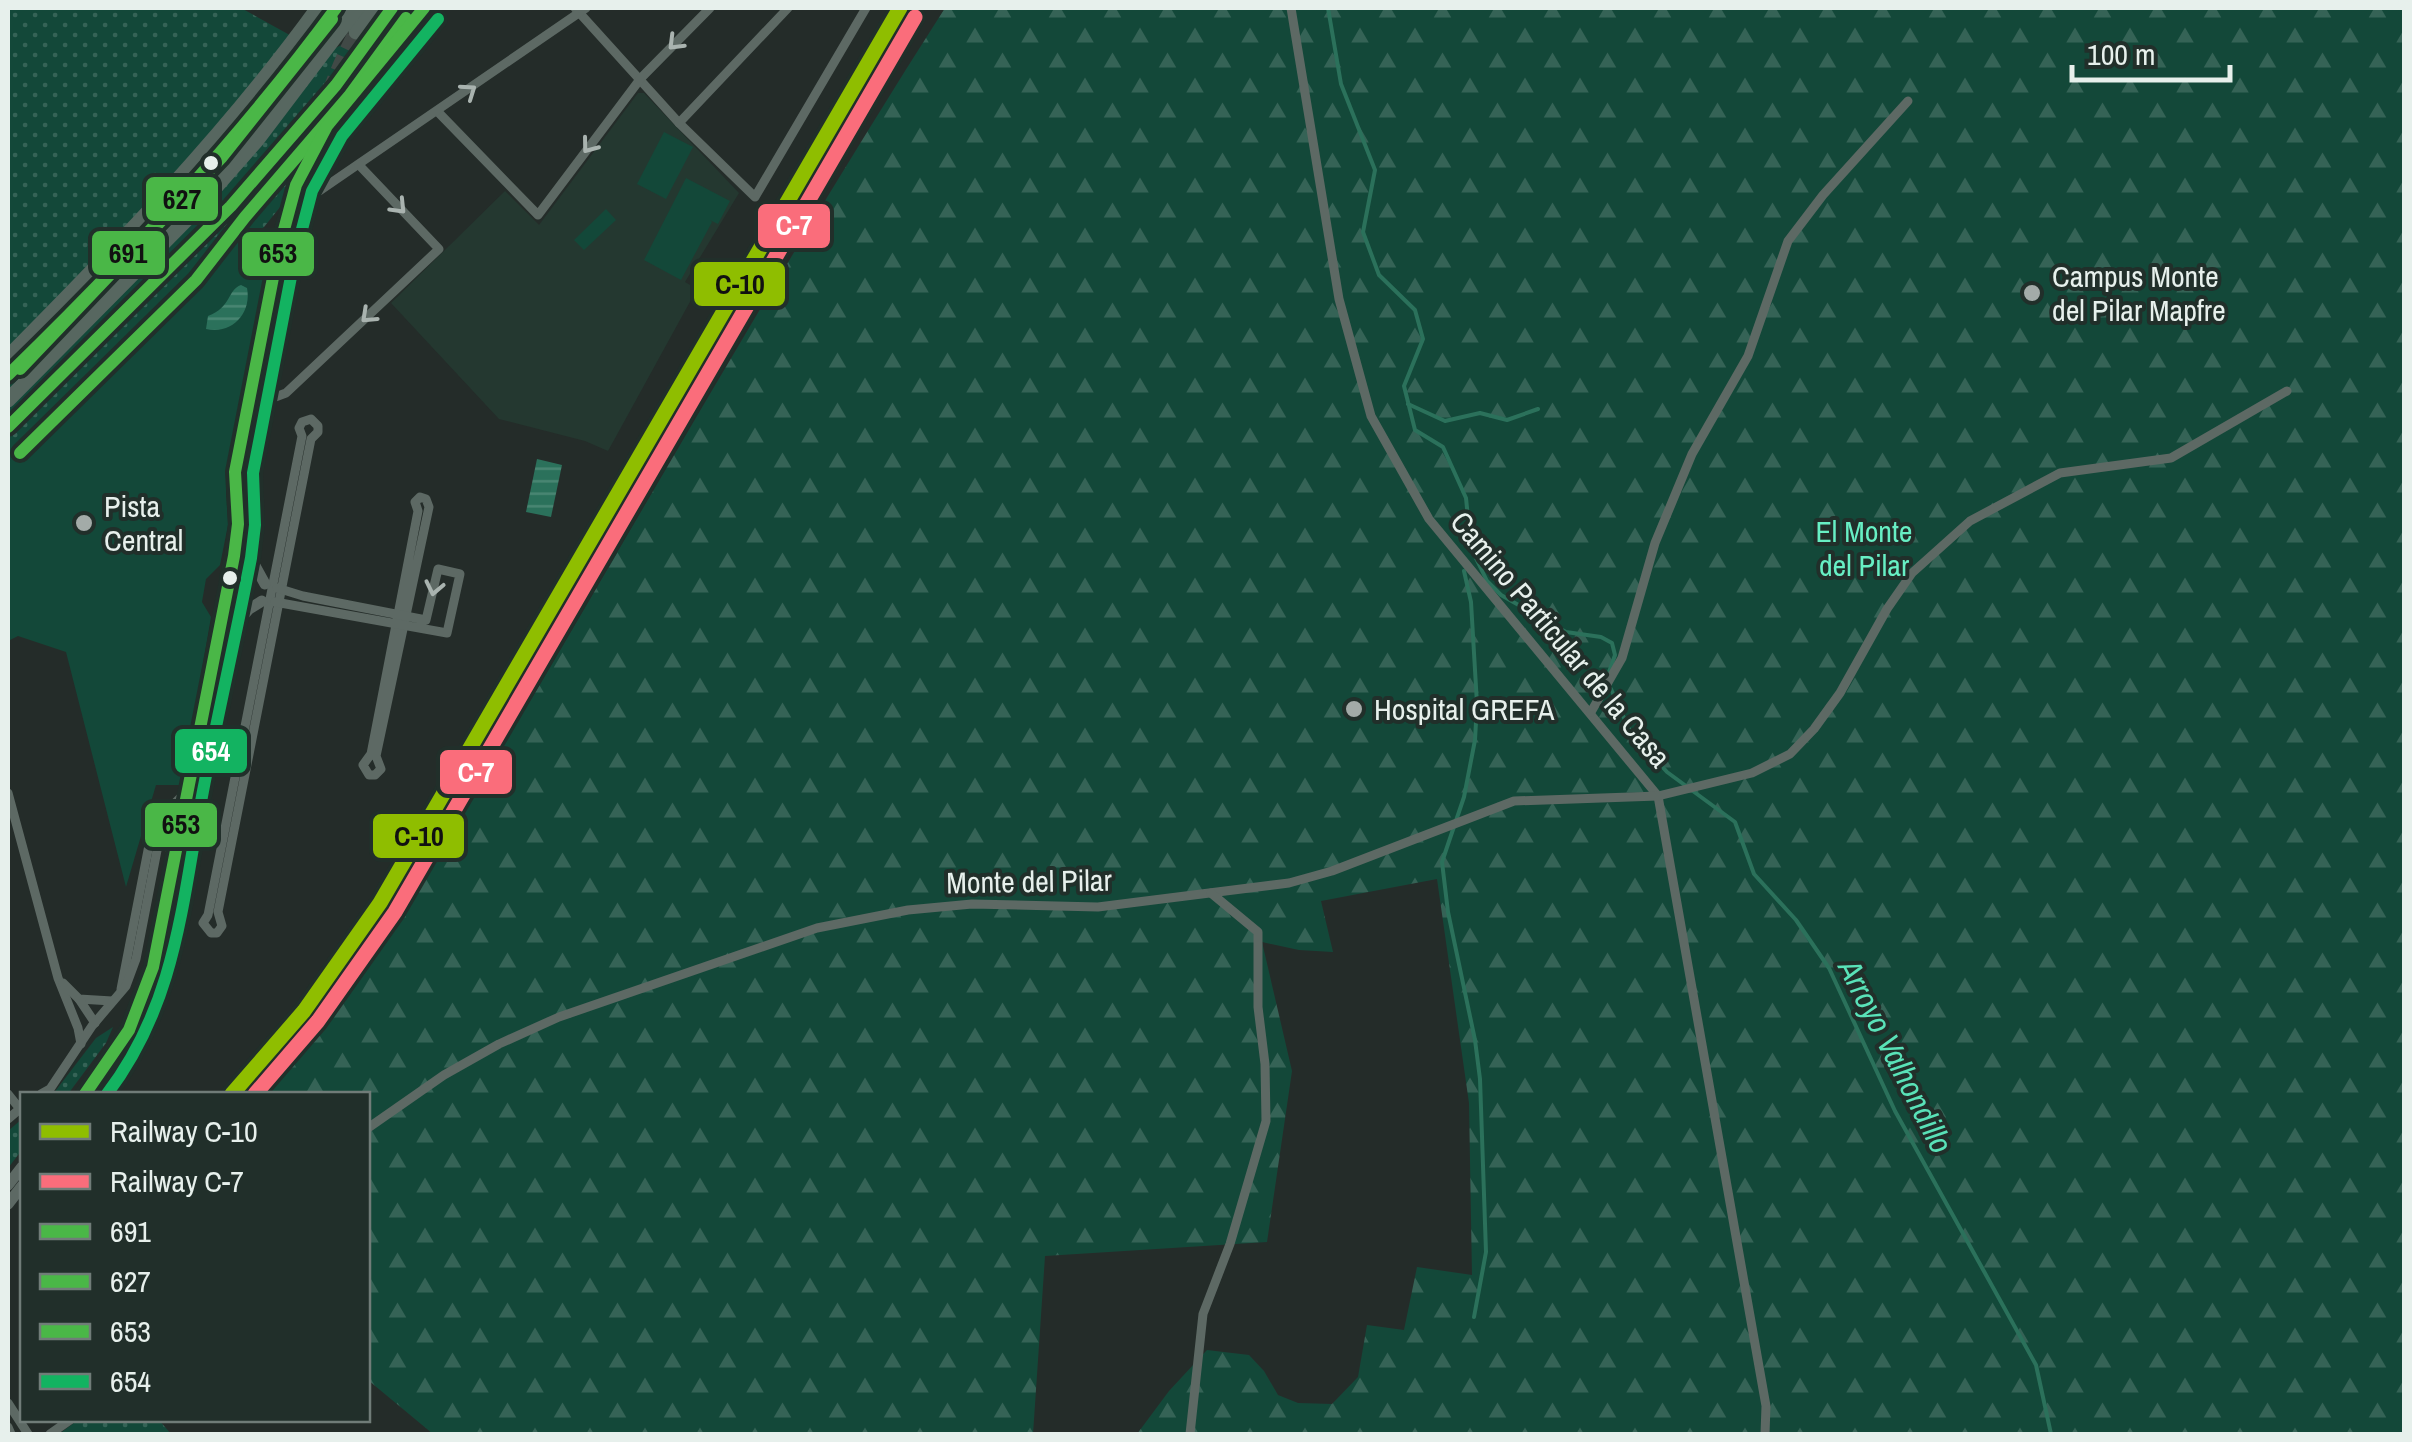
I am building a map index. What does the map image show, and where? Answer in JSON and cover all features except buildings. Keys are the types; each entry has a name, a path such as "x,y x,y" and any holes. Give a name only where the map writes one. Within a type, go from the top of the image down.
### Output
{"highway":[{"path":"8,356 201,154 318,8"},
{"path":"8,374 181,201 296,65 336,8"},
{"path":"8,400 192,214 258,140 357,8"},
{"path":"356,32 372,8"},
{"path":"8,427 230,206 336,84 392,8"},
{"path":"8,441 184,268 230,206"},
{"path":"243,524 248,462 282,270"}],"street":[{"path":"86,1092 124,1038 144,998 159,941 224,599 236,586 247,550 235,472 278,252 296,185 370,74 424,8"},
{"path":"438,112 538,215 641,78 710,8"},
{"path":"680,123 788,8"},
{"path":"309,198 580,10 680,123 754,197 863,12 850,8"},
{"name":"Camino Particular de la Casa","path":"1291,8 1339,299 1371,416 1429,519 1658,796 1766,1406 1766,1434"},
{"path":"1591,712 1622,658 1660,531 1692,454 1748,356 1788,241 1823,194 1908,101"},
{"path":"101,1092 145,1030 157,1002 175,928 230,631 243,524 320,147"},
{"path":"270,399 286,393 439,249 359,164"},
{"name":"Monte del Pilar","path":"370,1127 444,1075 499,1044 560,1017 817,928 908,910 972,904 1098,907 1290,883 1514,801 1658,796 1752,772 1790,754 1814,728 1840,693 1912,573 1970,521 2060,473 2172,458 2287,391"},
{"path":"270,601 218,912 222,926 214,933 208,932 204,924 270,601 274,587 311,439 318,432 318,426 310,420 302,422 299,428 302,436 274,587"},
{"path":"401,619 371,754 363,766 369,775 381,769 376,756 401,619 418,510 415,502 424,498 429,507 401,619"},
{"path":"247,550 274,587"},
{"path":"236,586 270,601 401,619 426,620 438,569 460,574 447,633 401,619 274,587 236,586"},
{"path":"230,631 249,608 270,601"},
{"path":"158,829 184,823 196,766 207,756"},
{"path":"8,793 58,978 81,1045"},
{"path":"45,1092 126,986 136,958 158,829 185,793"},
{"path":"175,928 171,913 182,832 178,827"},
{"path":"158,829 174,855"},
{"path":"1190,1434 1203,1314 1230,1244 1266,1121 1267,1096 1258,1007 1258,932 1211,893"},
{"path":"58,978 79,999 94,1025"},
{"path":"79,999 112,1001"},
{"path":"75,1020 94,1025"},
{"path":"8,1427 11,1434"}],"shaded area":[{"path":"638,93 644,93 739,193 685,282 697,289 608,451 585,441 499,419 391,303 505,191 539,225"},
{"path":"241,285 247,288 248,297 243,314 224,329 206,329 208,316 221,308"},
{"path":"537,459 562,465 551,517 526,512"}],"green space":[{"path":"8,8 241,8 324,54 412,8 430,8 355,114 264,227 8,464"},
{"name":"El Monte del Pilar","path":"945,8 2404,8 2404,1434 1137,1434 1207,1350 1249,1355 1278,1395 1298,1403 1332,1404 1358,1377 1367,1325 1404,1330 1417,1267 1472,1275 1469,1103 1437,879 1321,901 1333,952 1262,942 1292,1071 1267,1242 1045,1256 1033,1434 433,1434 370,1382 370,1092 266,1092 362,964 452,829 861,142"},
{"path":"664,132 693,147 666,199 637,184"},
{"path":"686,178 730,201 718,224 710,220 681,280 644,260"},
{"path":"606,209 616,220 584,250 574,240"},
{"path":"248,241 257,250 265,271 226,491 228,525 220,565 206,579 202,602 211,617 182,785 156,785 126,887 66,652 18,636 8,641 8,463 233,242"},
{"path":"113,1027 106,1043 69,1092 55,1092 96,1038"},
{"path":"20,1121 20,1153 8,1168 8,1131"},
{"path":"75,1422 161,1422 171,1434 59,1434"}],"waterway":[{"name":"Arroyo Valhondillo","path":"1328,8 1341,84 1375,170 1363,232 1379,275 1415,310 1423,339 1404,386 1415,430 1443,447 1466,498 1471,548 1487,581 1501,595 1566,632 1601,637 1612,643 1615,655 1607,678"},
{"path":"1408,404 1445,421 1480,413 1507,420 1538,409"},
{"path":"1464,571 1471,602 1477,704 1475,740 1464,797 1442,862 1480,1079 1486,1252 1474,1317"},
{"name":"Arroyo Valhondillo","path":"1611,689 1629,729 1667,772 1735,822 1754,874 1796,920 1829,968 1895,1111 2036,1365 2051,1434"}],"tunnel":[{"path":"283,270 320,118 356,32"}],"rail line":[{"name":"C-10","path":"234,1092 304,1011 380,903 900,8"},
{"name":"C-7","path":"257,1092 318,1021 395,912 915,17"}],"transit line":[{"name":"691","path":"8,375 180,198 336,8"},
{"name":"691","path":"8,427 231,206 336,85 392,8"},
{"name":"653","path":"86,1092 129,1030 153,967 234,556 238,524 235,472 278,252 296,185 327,126 424,8"},
{"name":"627","path":"20,453 196,280 349,96 406,18"},
{"name":"627","path":"20,369 222,157 332,19"},
{"name":"654","path":"108,1092 149,1023 163,987 182,911 251,558 255,525 253,473 295,256 312,191 342,136 438,19"}],"place":[{"name":"Campus Monte del Pilar Mapfre","path":"2032,293"},
{"name":"Pista Central","path":"84,523"},
{"name":"Hospital GREFA","path":"1354,709"}]}
